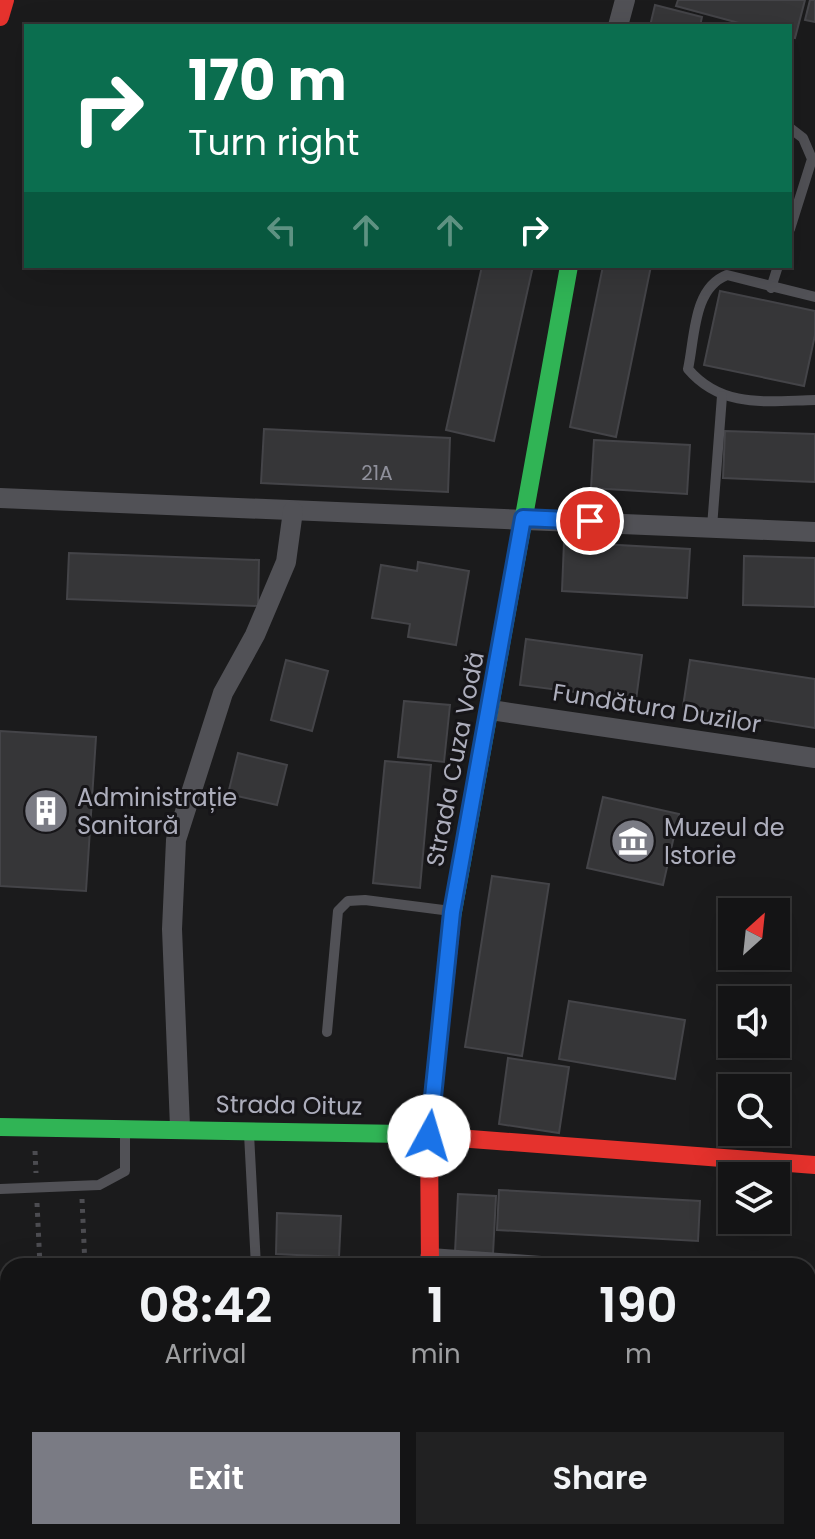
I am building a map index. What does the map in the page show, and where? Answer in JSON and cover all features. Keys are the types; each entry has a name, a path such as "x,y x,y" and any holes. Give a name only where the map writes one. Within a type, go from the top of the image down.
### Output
{"street":[{"path":"0,17 5,0"},
{"path":"619,24 625,0"},
{"name":"Strada Cuza Vodă","path":"430,1258 429,1136 452,912 569,268"},
{"path":"0,498 815,532"},
{"path":"180,1127 172,929 176,840 223,693 255,635 286,562 293,511"},
{"name":"Fundătura Duzilor","path":"491,710 815,758"},
{"name":"Strada Oituz","path":"0,1127 248,1128 429,1136 815,1165"}],"lane":[{"path":"792,130 803,138 812,159 792,223"},
{"path":"771,288 777,268"},
{"path":"815,297 727,275 713,281 704,292 688,369 700,383 722,396 742,401 815,400"},
{"path":"712,527 722,396"},
{"path":"327,1032 338,911 348,901 365,900 452,912"},
{"path":"248,1128 256,1258"},
{"path":"0,1189 99,1185 125,1171 125,1129"}],"path":[{"path":"82,1185 85,1258"},
{"path":"39,1252 39,1258"}],"building":[{"path":"678,0 805,0 795,38 792,37 792,24 743,24 676,6"},
{"path":"810,0 815,0 815,22 805,20"},
{"path":"655,5 702,17 700,24 650,24"},
{"path":"482,268 533,268 494,441 446,430"},
{"path":"603,268 651,268 616,437 570,427"},
{"path":"720,291 815,311 815,335 804,386 704,365"},
{"path":"264,429 450,438 448,492 261,483"},
{"path":"725,431 815,434 815,482 723,478"},
{"path":"594,440 690,445 687,494 591,488"},
{"path":"564,542 690,549 687,598 562,591"},
{"path":"69,553 259,560 258,606 67,599"},
{"path":"744,556 815,558 815,607 743,605"},
{"path":"418,562 469,571 456,645 408,637 410,624 372,618 381,565 417,571"},
{"path":"526,639 642,655 636,700 520,685"},
{"path":"286,660 328,671 312,731 271,720"},
{"path":"690,660 815,679 815,728 683,707"},
{"path":"404,701 450,705 444,762 398,757"},
{"name":"Administrație Sanitară","path":"0,731 96,737 86,891 0,886"},
{"path":"238,753 287,765 277,805 228,794"},
{"path":"385,761 431,765 420,888 373,883"},
{"name":"Muzeul de Istorie","path":"603,797 679,814 663,885 587,868"},
{"path":"492,876 549,884 522,1056 465,1047"},
{"path":"569,1001 685,1020 675,1079 559,1059"},
{"path":"508,1058 569,1067 559,1133 499,1124"},
{"path":"499,1190 700,1201 698,1241 497,1230"},
{"path":"458,1194 496,1196 493,1254 455,1252"},
{"path":"277,1213 341,1216 339,1257 276,1254"}],"traffic: fast":[{"path":"452,917 569,268"},
{"path":"0,1127 405,1134"}],"traffic: jam":[{"path":"0,17 5,0"},
{"path":"430,1258 429,1136 452,917"},
{"path":"405,1134 815,1165"}],"place":[{"name":"Administrație Sanitară","path":"46,811"},
{"name":"Muzeul de Istorie","path":"633,841"}],"route":[{"path":"429,1136 452,912 518,561 523,518 590,521"}]}
